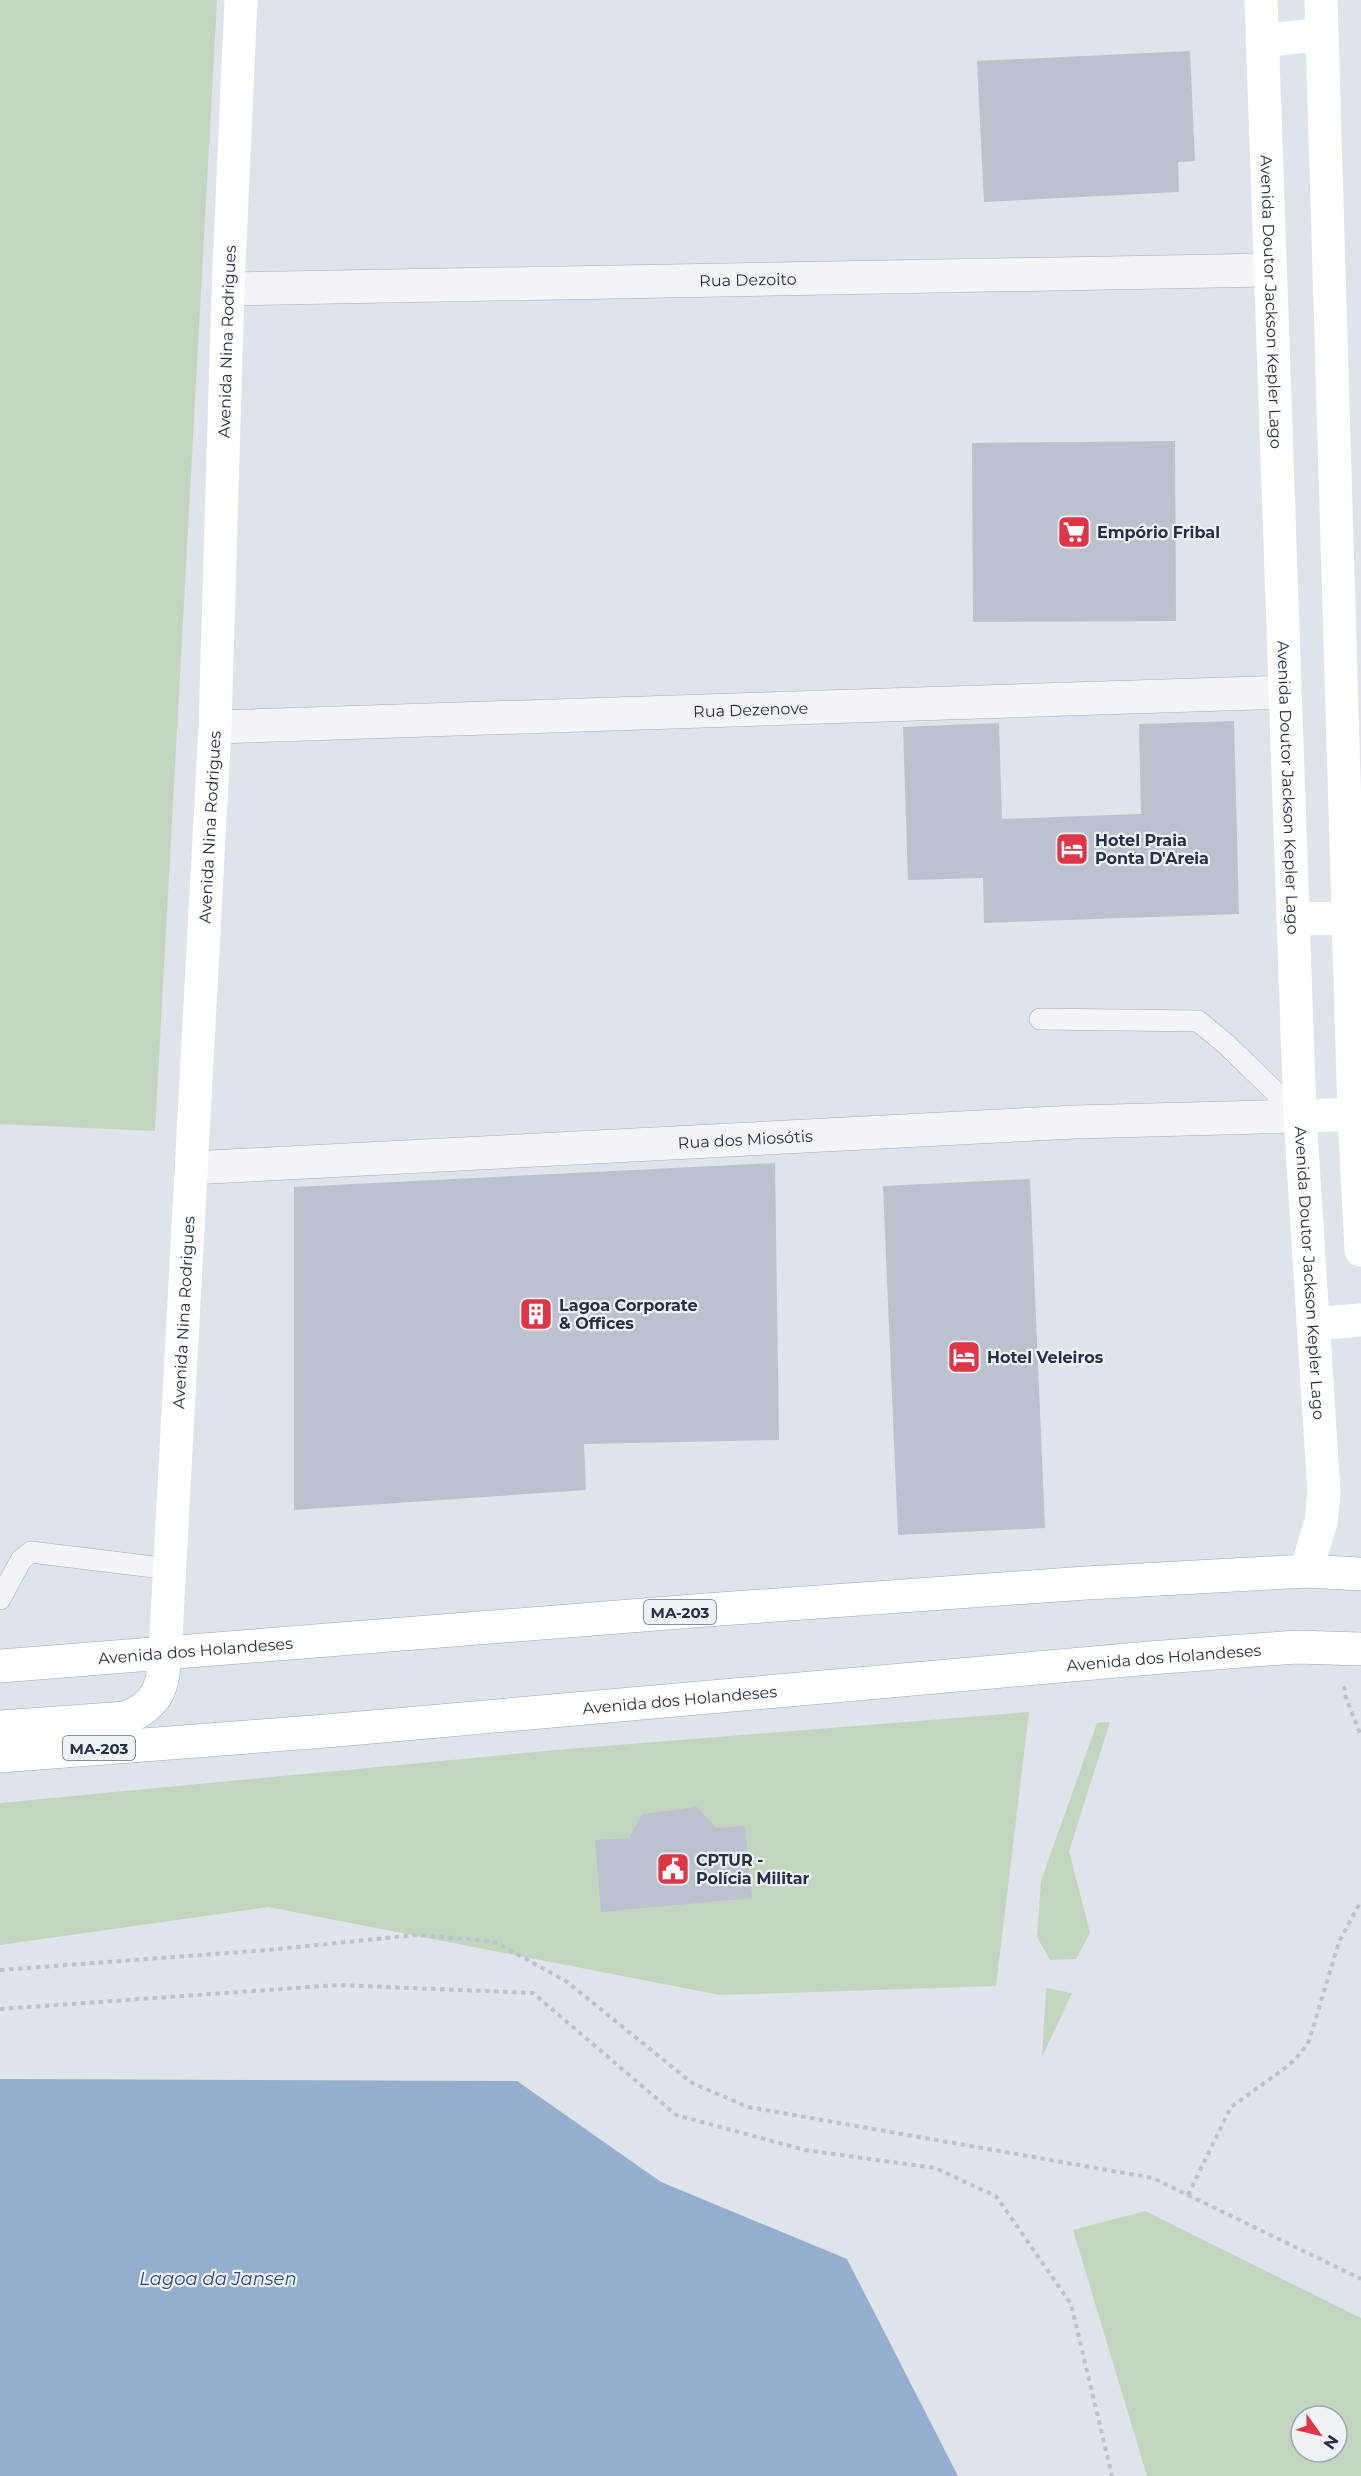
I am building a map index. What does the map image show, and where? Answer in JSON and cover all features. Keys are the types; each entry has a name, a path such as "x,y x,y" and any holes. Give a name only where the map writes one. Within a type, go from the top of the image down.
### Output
{"main road":[{"name":"Avenida Nina Rodrigues","path":"0,1727 126,1718 143,1711 155,1698 163,1683 215,727 228,289 241,0"},
{"name":"Avenida Doutor Jackson Kepler Lago","path":"1261,0 1300,1116 1324,1493 1321,1522 1306,1571"},
{"path":"1321,0 1361,1250"},
{"path":"1262,41 1322,34"},
{"path":"1293,919 1349,918"},
{"path":"1300,1116 1358,1114"},
{"path":"1313,1324 1361,1320"},
{"name":"Avenida dos Holandeses","path":"0,1666 718,1609 1086,1583 1306,1571 1361,1574"},
{"name":"Avenida dos Holandeses","path":"0,1756 326,1731 1150,1658 1296,1647 1361,1650"}],"street":[{"name":"Rua Dezoito","path":"228,289 1270,270"},
{"name":"Rua Dezenove","path":"215,727 1285,692"},
{"name":"Rua dos Miosótis","path":"191,1168 1052,1124 1300,1116"}],"lane":[{"path":"1040,1019 1198,1021 1226,1044 1300,1116"},
{"path":"0,1599 21,1560 31,1552 170,1569"}],"path":[{"path":"1188,2195 1231,2107 1288,2066 1309,2041 1339,1942 1361,1901"},
{"path":"0,1970 268,1950 415,1935 493,1941 566,1981 692,2083 748,2107 1153,2178 1361,2279"},
{"path":"0,2009 338,1985 533,1993 676,2115 805,2150 935,2168 996,2196 1071,2304 1112,2476"}],"green space":[{"path":"0,0 217,0 155,1131 0,1124"},
{"path":"1029,1712 996,1986 720,1995 268,1907 0,1945 0,1803 567,1749"},
{"path":"1110,1722 1069,1851 1090,1933 1076,1959 1050,1960 1037,1937 1041,1881 1097,1723"},
{"path":"1046,1988 1072,1993 1042,2057"},
{"path":"1145,2211 1361,2318 1361,2476 1147,2476 1073,2230"}],"water":[{"name":"Lagoa da Jansen","path":"0,2079 517,2081 661,2182 847,2259 958,2476 0,2476"}],"building":[{"path":"1190,51 1195,161 1178,162 1179,192 984,202 977,61"},
{"name":"Empório Fribal","path":"1175,441 1176,621 973,622 972,443"},
{"name":"Hotel Praia Ponta D'Areia","path":"1234,721 1239,914 984,923 983,878 908,880 903,727 999,723 1002,819 1141,814 1139,724"},
{"name":"Lagoa Corporate & Offices","path":"775,1163 779,1440 584,1444 586,1490 294,1510 294,1187"},
{"name":"Hotel Veleiros","path":"1030,1179 1045,1528 898,1535 883,1186"},
{"name":"CPTUR - Polícia Militar","path":"697,1807 716,1828 745,1826 752,1898 601,1912 595,1840 629,1838 642,1814"}],"place":[{"name":"Empório Fribal","path":"1074,532"},
{"name":"Hotel Praia Ponta D'Areia","path":"1072,849"},
{"name":"Lagoa Corporate & Offices","path":"536,1314"},
{"name":"Hotel Veleiros","path":"964,1357"},
{"name":"CPTUR - Polícia Militar","path":"673,1869"}]}
